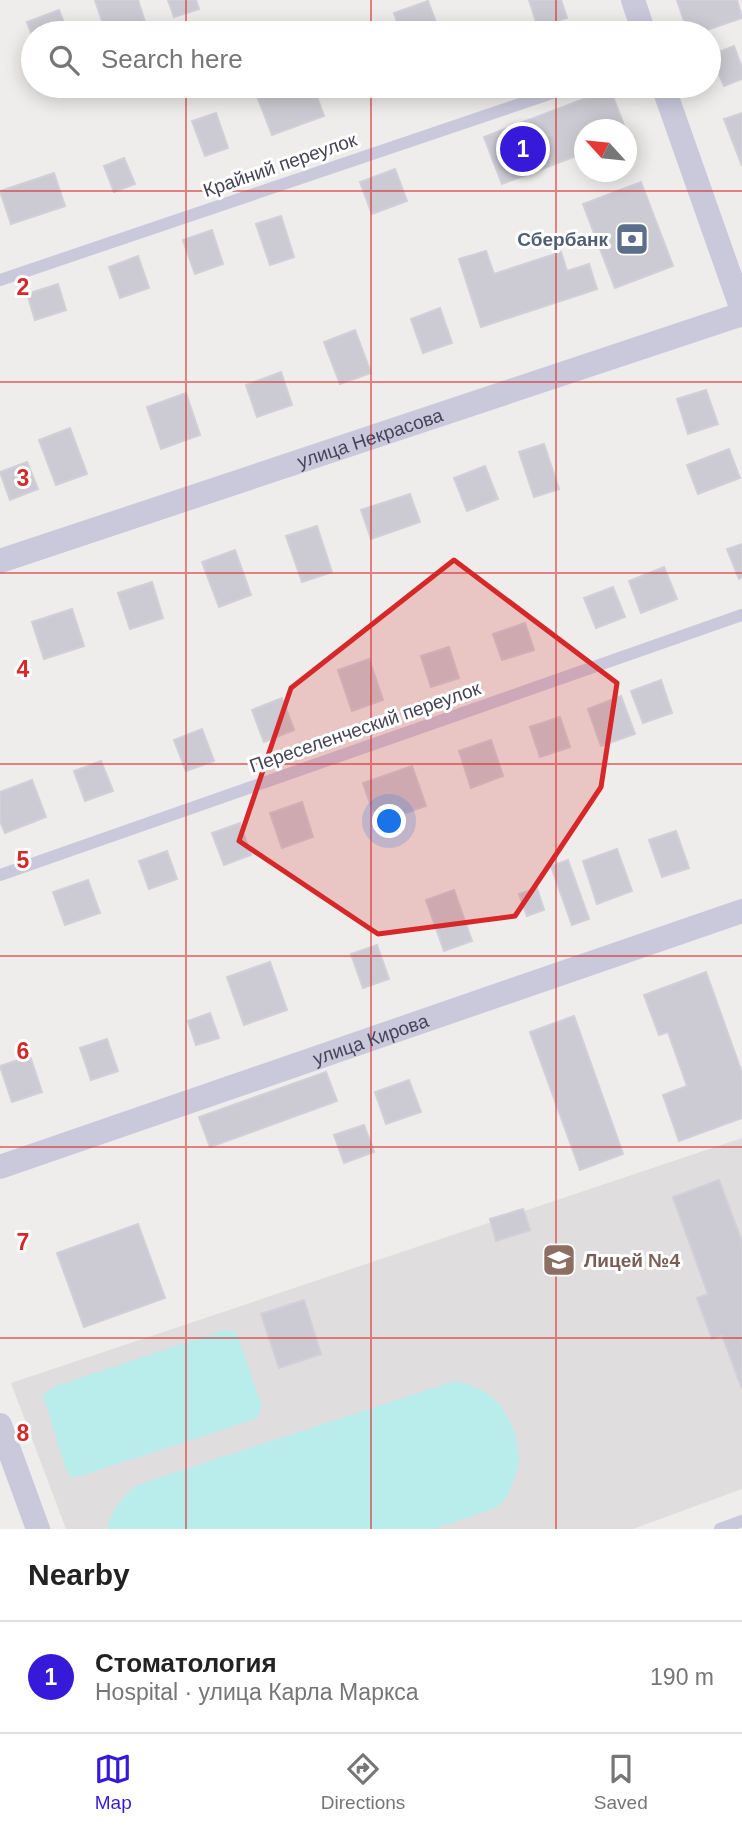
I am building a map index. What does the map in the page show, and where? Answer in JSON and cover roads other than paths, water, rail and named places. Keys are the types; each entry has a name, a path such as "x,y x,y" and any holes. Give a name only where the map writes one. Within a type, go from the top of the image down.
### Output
{"street":[{"path":"633,0 640,21"},
{"path":"667,98 742,312"},
{"name":"улица Некрасова","path":"0,561 742,312"},
{"name":"улица Кирова","path":"0,1167 742,911"},
{"path":"1,1431 38,1529"}],"lane":[{"name":"Крайний переулок","path":"0,280 538,98"},
{"name":"Переселенческий переулок","path":"0,876 742,615"},
{"path":"720,1529 742,1521"}],"place":[{"name":"Стоматология","path":"523,149"},
{"name":"Сбербанк","path":"632,239"},
{"name":"Лицей №4","path":"559,1260"}]}
